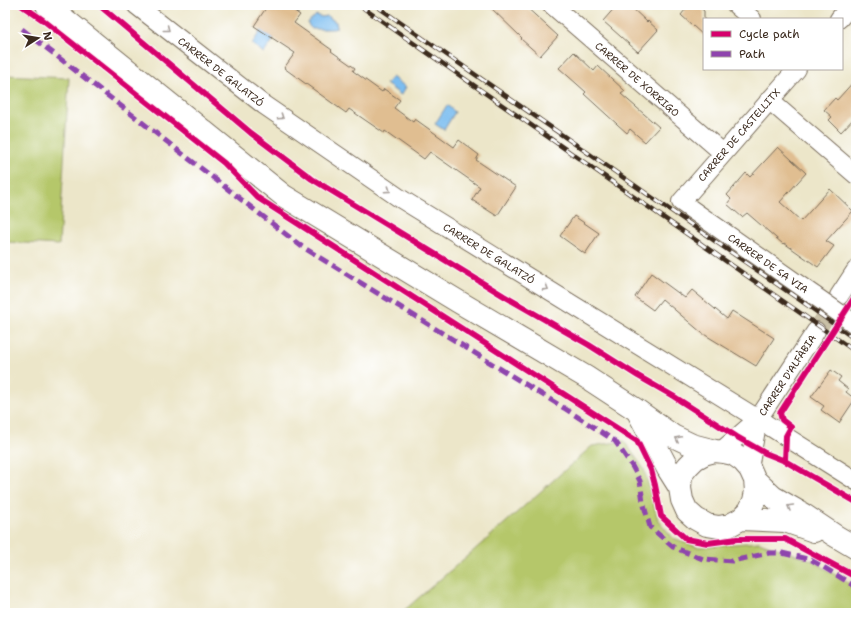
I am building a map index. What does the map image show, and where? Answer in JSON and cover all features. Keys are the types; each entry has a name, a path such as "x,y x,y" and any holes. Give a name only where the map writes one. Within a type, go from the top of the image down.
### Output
{"main road":[{"path":"47,5 284,196 586,377 678,439 692,445 733,454 743,461 752,474 773,497 856,548"},
{"path":"638,411 668,469 680,488"},
{"path":"718,451 704,454 695,459 681,475 680,488 682,500 687,511 696,519 707,525 719,527 730,525 741,519 754,501 756,491 752,474"},
{"path":"741,519 785,522 809,530 834,535"}],"street":[{"name":"CARRER DE GALATZÓ","path":"136,5 264,105 398,197 856,481"},
{"name":"CARRER DE XORRIGO","path":"552,5 723,153"},
{"path":"736,5 751,18"},
{"path":"840,18 851,5"},
{"name":"CARRER DE CASTELLITX","path":"681,202 795,70"},
{"path":"769,100 856,175"},
{"name":"CARRER DE SA VIA","path":"681,202 850,321"},
{"path":"839,296 856,270"},
{"name":"CARRER D'ALFÀBIA","path":"718,451 758,419 816,331"},
{"name":"CARRER D'ALFÀBIA","path":"752,474 758,419"}],"green space":[{"path":"5,75 69,78 59,245 5,242"},
{"path":"624,441 644,469 658,520 673,538 698,547 759,542 812,560 856,588 856,613 401,613 592,446"}],"water":[{"path":"316,15 322,17 327,16 336,22 337,27 334,29 312,29 308,23"},
{"path":"261,30 274,39 264,53 252,44"},
{"path":"392,77 406,87 401,95 386,84"},
{"path":"447,105 455,112 444,130 435,124"}],"building":[{"path":"268,5 286,5 300,15 294,23 355,68 353,71 382,92 384,89 400,100 394,108 413,122 415,119 454,147 459,140 479,155 476,160 516,187 497,216 472,200 480,187 430,152 424,159 385,131 384,133 349,109 346,113 284,68 295,53 254,26"},
{"path":"488,5 524,5 558,36 540,56"},
{"path":"617,5 629,5 658,30 638,52 603,21"},
{"path":"689,5 697,5 704,11 703,35 681,15"},
{"path":"574,52 594,71 598,66 625,91 621,94 659,127 645,142 630,129 627,133 584,94 586,92 559,68"},
{"path":"856,79 856,116 841,132 829,120 832,117 824,110 835,98 837,100"},
{"path":"778,147 806,173 780,202 801,221 830,189 853,211 826,241 834,246 818,267 784,243 783,244 747,213 742,217 727,204 731,199 727,195 746,173 750,177"},
{"path":"574,216 599,233 585,254 560,236"},
{"path":"651,273 685,298 692,290 727,319 732,311 774,338 756,366 702,333 662,299 653,310 635,297"},
{"path":"831,370 841,377 838,381 848,389 846,392 855,399 839,423 821,410 824,406 811,397"}],"tunnel":[{"path":"816,331 839,296"}],"railway":[{"path":"359,5 856,352"},
{"path":"375,5 856,340"}],"marked path":[{"path":"22,29 301,246 615,441 640,481 643,502 650,527 673,547 703,559 732,561 769,553 782,553 812,560 856,587"}],"cycle path":[{"path":"21,5 43,20 224,163 258,198 637,441 651,470 661,516 686,539 708,543 737,539 785,539 856,577"},
{"path":"99,5 251,133 312,179 504,296 589,345 737,437 765,453 785,461 856,502"},
{"path":"785,461 786,436 791,427 782,420 780,413 856,295"}]}
